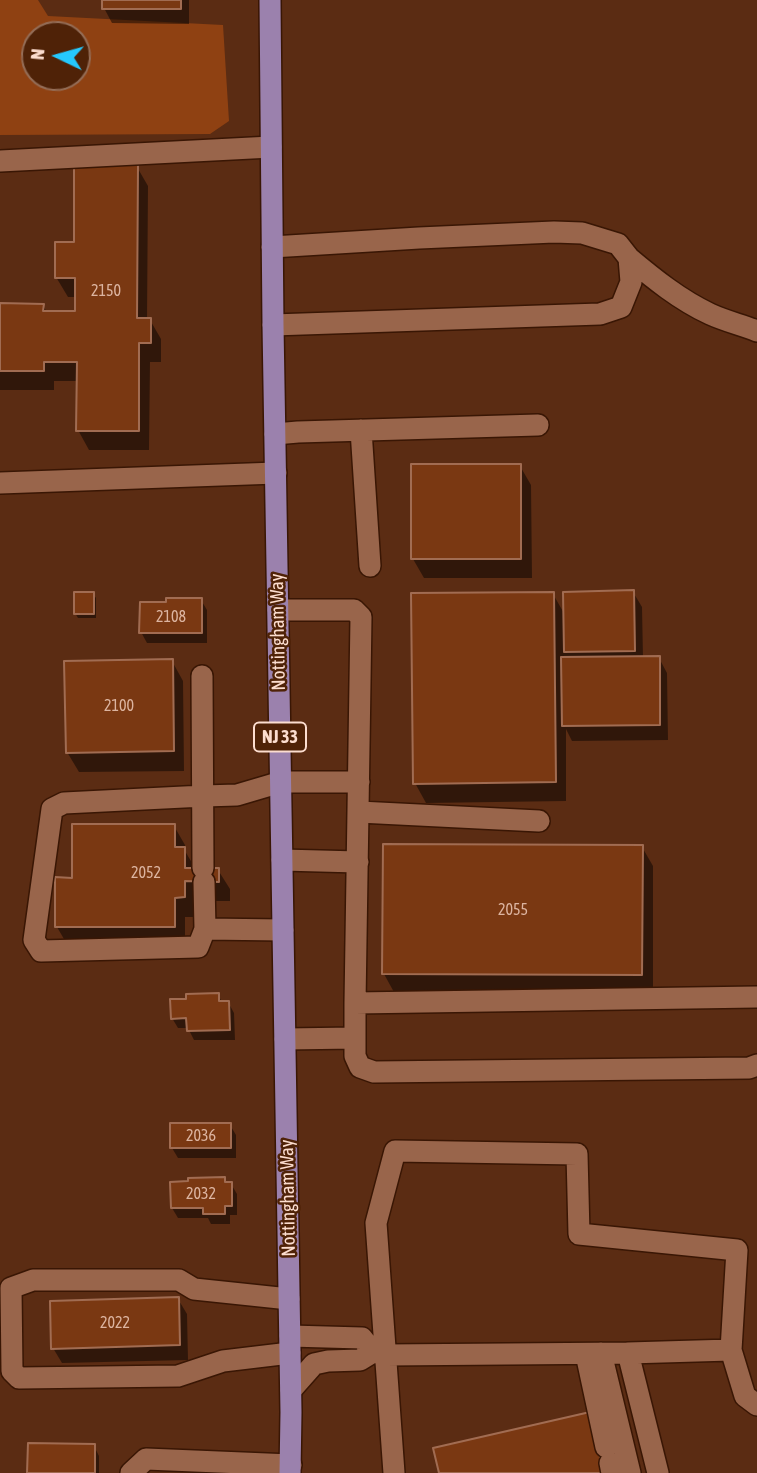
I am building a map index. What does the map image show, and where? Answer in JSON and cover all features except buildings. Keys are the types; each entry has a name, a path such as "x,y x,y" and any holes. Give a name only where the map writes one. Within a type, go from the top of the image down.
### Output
{"main road":[{"name":"Nottingham Way","path":"270,0 290,1469"}],"lane":[{"path":"0,162 271,147"},
{"path":"272,247 419,238 582,233 618,244 629,258 668,290 711,315 757,331"},
{"path":"273,325 600,314 621,307 631,282 629,258"},
{"path":"275,434 538,425"},
{"path":"361,430 370,566"},
{"path":"0,483 276,472"},
{"path":"278,610 354,611 361,617 355,1003 355,1056 360,1067 374,1072 749,1068 757,1065"},
{"path":"202,676 204,796 205,929 198,947 41,951 34,940 52,809 64,803 204,796 237,795 281,782 359,782"},
{"path":"359,812 539,821"},
{"path":"282,860 358,862"},
{"path":"205,929 283,930"},
{"path":"355,1003 757,997"},
{"path":"285,1039 355,1038"},
{"path":"394,1473 379,1354 376,1223 395,1151 577,1154 579,1234 747,1247 731,1350 745,1396 757,1405"},
{"path":"289,1299 194,1289 178,1280 33,1280 11,1288 12,1371 19,1378 178,1376 290,1344 362,1338 379,1354"},
{"path":"291,1390 314,1364 360,1360 379,1354 593,1354 731,1350"},
{"path":"628,1353 658,1473"},
{"path":"593,1354 609,1461"},
{"path":"593,1354 630,1473"},
{"path":"131,1473 146,1459 290,1469"}],"shaded area":[{"path":"0,0 38,0 48,16 223,25 229,121 210,134 0,135"}]}
